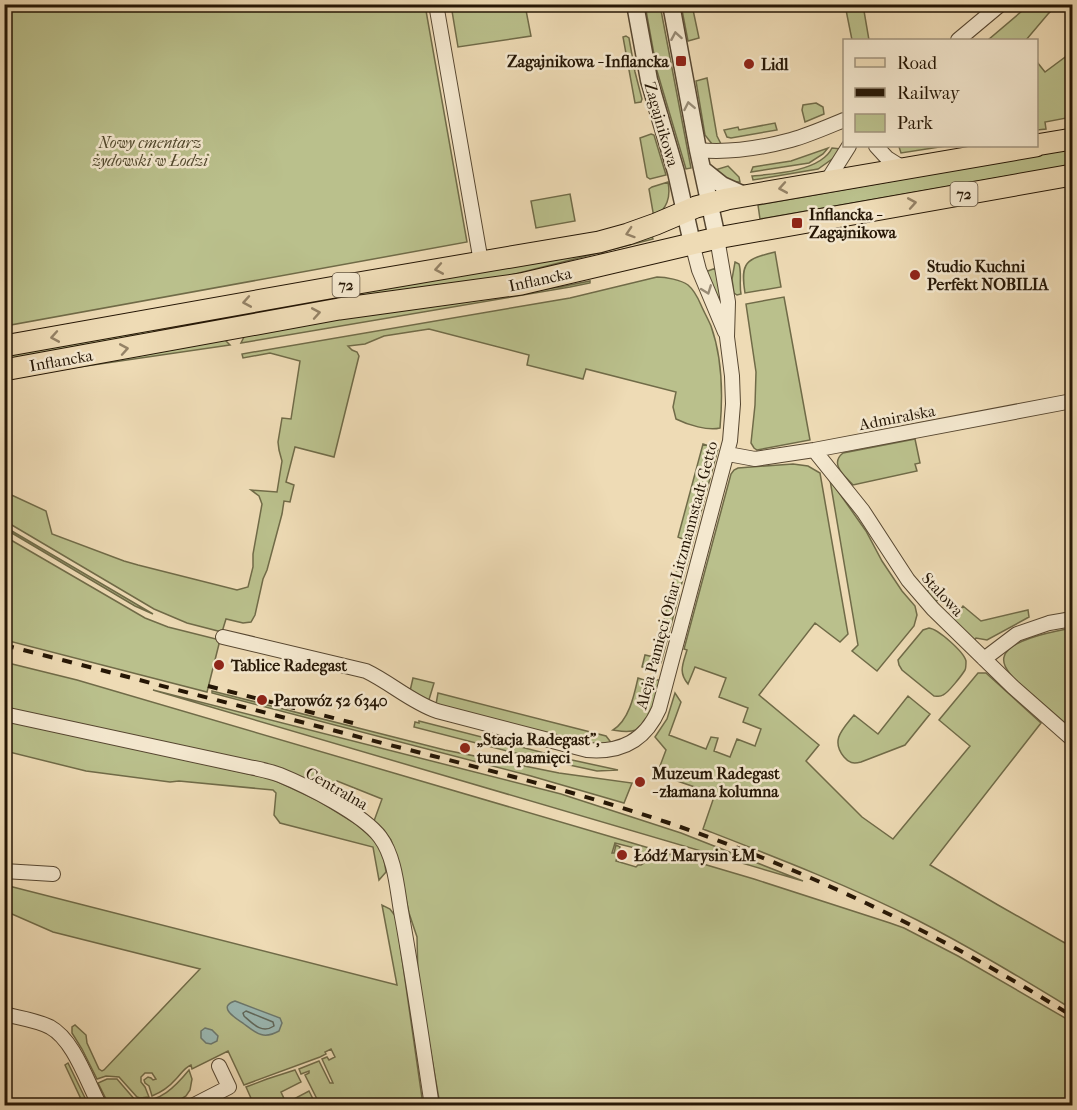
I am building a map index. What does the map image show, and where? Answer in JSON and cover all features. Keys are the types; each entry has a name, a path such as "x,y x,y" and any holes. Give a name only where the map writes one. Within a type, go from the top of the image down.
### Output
{"main road":[{"name":"Inflancka","path":"1038,145 1072,139"},
{"name":"Inflancka","path":"4,346 599,242 652,226 709,203 744,195 1024,147"},
{"name":"Inflancka","path":"4,370 339,309 521,284 717,238 1072,175"}],"street":[{"path":"436,4 481,262"},
{"name":"Zagajnikowa","path":"635,4 649,80 676,172 692,243"},
{"name":"Zagajnikowa","path":"670,4 717,238"},
{"path":"959,39 1001,4"},
{"path":"698,150 723,151 778,142 843,120"},
{"path":"827,181 848,147"},
{"path":"877,147 887,158 903,168"},
{"path":"702,170 722,184 744,195"},
{"name":"Aleja Pamięci Ofiar Litzmannstadt Getto","path":"223,637 366,671 423,706 587,750 620,748 637,739 650,726 659,709 728,454 733,404 727,337 729,302 717,238"},
{"name":"Aleja Pamięci Ofiar Litzmannstadt Getto","path":"692,243 699,270 727,337"},
{"name":"Admiralska","path":"728,454 755,459 814,450 1072,401"},
{"name":"Stalowa","path":"814,450 863,511 908,580 936,613 1012,687 1072,739"},
{"path":"984,659 1017,634 1049,623 1072,619"},
{"name":"Centralna","path":"4,714 279,775 349,811 375,830 387,849 395,879 432,1106"},
{"path":"4,871 53,874"},
{"path":"4,1014 38,1022 59,1034 74,1053 100,1106"},
{"path":"192,1106 229,1087 219,1066"}],"green space":[{"name":"Nowy cmentarz żydowski w Łodzi","path":"5,4 425,5 467,242 5,326"},
{"path":"451,5 525,5 531,36 458,47"},
{"path":"645,5 660,5 691,168 686,169 657,71"},
{"path":"681,5 692,5 699,38 688,41"},
{"path":"845,5 863,5 869,39 852,39"},
{"path":"1029,5 1057,5 1027,39 989,39"},
{"path":"623,37 629,38 641,102 635,103"},
{"path":"1072,52 1072,117 1045,122 1046,129 1038,130 1038,63 1045,72"},
{"path":"707,78 717,136 722,146 712,144 705,135 696,81"},
{"path":"816,103 823,107 824,114 805,122 803,105"},
{"path":"775,123 777,130 731,138 727,137 724,130 738,127 739,130"},
{"path":"654,135 666,175 650,179 647,177 640,138"},
{"path":"899,147 940,147 901,153"},
{"path":"828,148 809,163 751,172 753,167 791,161"},
{"path":"832,148 842,149 818,169 753,180 752,176 796,170 818,162"},
{"path":"1072,149 1072,165 760,219 758,205"},
{"path":"728,166 739,177 740,182 731,182 715,170"},
{"path":"668,182 667,202 654,218 649,189"},
{"path":"570,194 575,221 536,228 531,201"},
{"path":"651,233 653,239 480,283 5,363 5,353"},
{"path":"775,252 781,287 745,293 744,274 747,264 757,257"},
{"path":"735,262 739,264 740,271 741,294 737,295 734,293 732,279"},
{"path":"716,268 721,298 719,301 705,272"},
{"path":"657,277 673,279 688,285 697,297 711,326 721,376 720,428 698,427 676,419 673,407 676,392 586,369 583,379 527,365 529,355 429,329 384,336 365,344 348,346 359,356 334,457 295,447 286,482 294,485 290,502 284,501 255,615 251,622 243,623 226,619 222,632 187,623 154,609 5,521 5,492 46,511 52,534 138,565 237,590 248,587 262,504 259,496 251,490 277,492 282,461 278,442 282,418 291,419 300,361 270,353 243,358 242,354 570,298"},
{"path":"590,281 590,283 570,287 241,343 246,333 364,312 560,287"},
{"path":"784,297 810,440 757,450 751,443 756,372 746,304"},
{"path":"222,337 230,345 31,374"},
{"path":"915,439 920,463 915,464 917,471 853,485 838,466 839,457 843,453"},
{"path":"703,444 718,449 681,586 673,584 685,540 678,537"},
{"path":"793,464 808,466 820,473 848,634 840,642 815,623 759,695 819,745 806,761 862,817 893,839 970,746 939,720 978,673 986,673 1041,723 930,865 1072,947 1072,1009 937,930 891,907 703,829 715,794 657,774 666,750 655,737 667,719 675,693 681,702 669,735 706,749 711,737 718,738 714,751 730,757 737,739 755,746 761,729 743,722 748,708 719,697 726,678 695,667 688,684 685,680 682,672 687,650 684,649 731,474 738,468"},
{"path":"830,480 866,531 902,591 915,606 917,615 914,626 877,671 852,651 858,645"},
{"path":"5,527 153,614 135,606"},
{"path":"4,536 145,618 168,627 220,640 207,692 5,640"},
{"path":"934,583 944,591 935,603 926,593"},
{"path":"671,593 679,595 661,663 647,668 642,667 645,655 654,657"},
{"path":"963,606 981,621 1028,610 1029,617 987,640 976,638 974,641 953,619"},
{"path":"929,628 950,642 961,652 966,661 961,676 948,691 940,696 934,696 902,670 898,660 923,630"},
{"path":"1072,628 1072,729 1013,678 1006,668 1004,657 1014,645 1023,641"},
{"path":"4,662 77,680 754,879 904,928 958,956 1072,1022 1072,1105 440,1105 418,979 417,937 391,840 374,821 382,799 337,781 331,794 5,710","holes":["615,843 635,848 636,854 644,857 644,863 636,867 616,861 620,847 616,845 612,853"]},
{"path":"413,678 434,683 428,703 410,691"},
{"path":"638,678 660,680 649,715 641,727 636,730 627,732 613,730 619,726 627,714"},
{"path":"153,690 561,794 681,833 803,881"},
{"path":"212,691 445,750 559,773 632,783 624,803 531,776 212,693"},
{"path":"438,693 606,736 613,745 599,747 438,707 436,704"},
{"path":"908,696 930,714 905,745 861,762 851,762 846,759 840,751 838,740 842,730 854,715 878,734"},
{"path":"5,720 272,779 319,801 356,824 373,839 383,853 386,872 379,880 373,847 280,823 274,815 276,793 273,790 170,782 86,771 5,751"},
{"path":"419,721 618,770 597,771 523,755 414,727 415,722 419,723"},
{"path":"5,885 397,985 382,905 390,909 396,917 423,1105 320,1105 305,1075 309,1071 301,1074 299,1069 319,1061 330,1083 333,1083 322,1059 327,1057 329,1060 335,1057 331,1049 320,1057 244,1085 228,1051 192,1069 191,1065 189,1066 168,1087 152,1096 144,1080 148,1077 156,1079 152,1073 145,1073 141,1077 141,1082 149,1097 137,1097 119,1077 106,1076 97,1079 72,1033 72,1027 75,1025 86,1035 87,1043 102,1071 200,969 53,932 5,911"},
{"path":"68,1063 88,1105 80,1105 80,1097 65,1065"},
{"path":"189,1070 192,1079 190,1090 186,1096 170,1106 109,1105 98,1083 107,1079 117,1079 136,1101 145,1101 166,1093"},
{"path":"295,1070 301,1082 281,1092 287,1105 254,1105 246,1087"},
{"path":"309,1091 316,1105 292,1105 290,1101"}],"water":[{"path":"235,1001 280,1018 282,1023 279,1031 264,1035 252,1030 228,1010 227,1006"},
{"path":"205,1028 212,1030 218,1036 217,1041 211,1044 201,1038 201,1031"}],"railway":[{"path":"4,645 527,780 666,822 772,861 875,907 975,959 1072,1016"},
{"path":"208,686 353,723"}],"place":[{"name":"Zagajnikowa - Inflancka","path":"681,61"},
{"name":"Lidl","path":"749,64"},
{"name":"Inflancka - Zagajnikowa","path":"797,223"},
{"name":"Studio Kuchni Perfekt NOBILIA","path":"915,275"},
{"name":"Tablice Radegast","path":"219,665"},
{"name":"Parowóz 52 6340","path":"262,700"},
{"name":"„Stacja Radegast\", tunel pamięci","path":"465,748"},
{"name":"Muzeum Radegast - złamana kolumna","path":"640,782"},
{"name":"Łódź Marysin ŁM","path":"622,855"}]}
